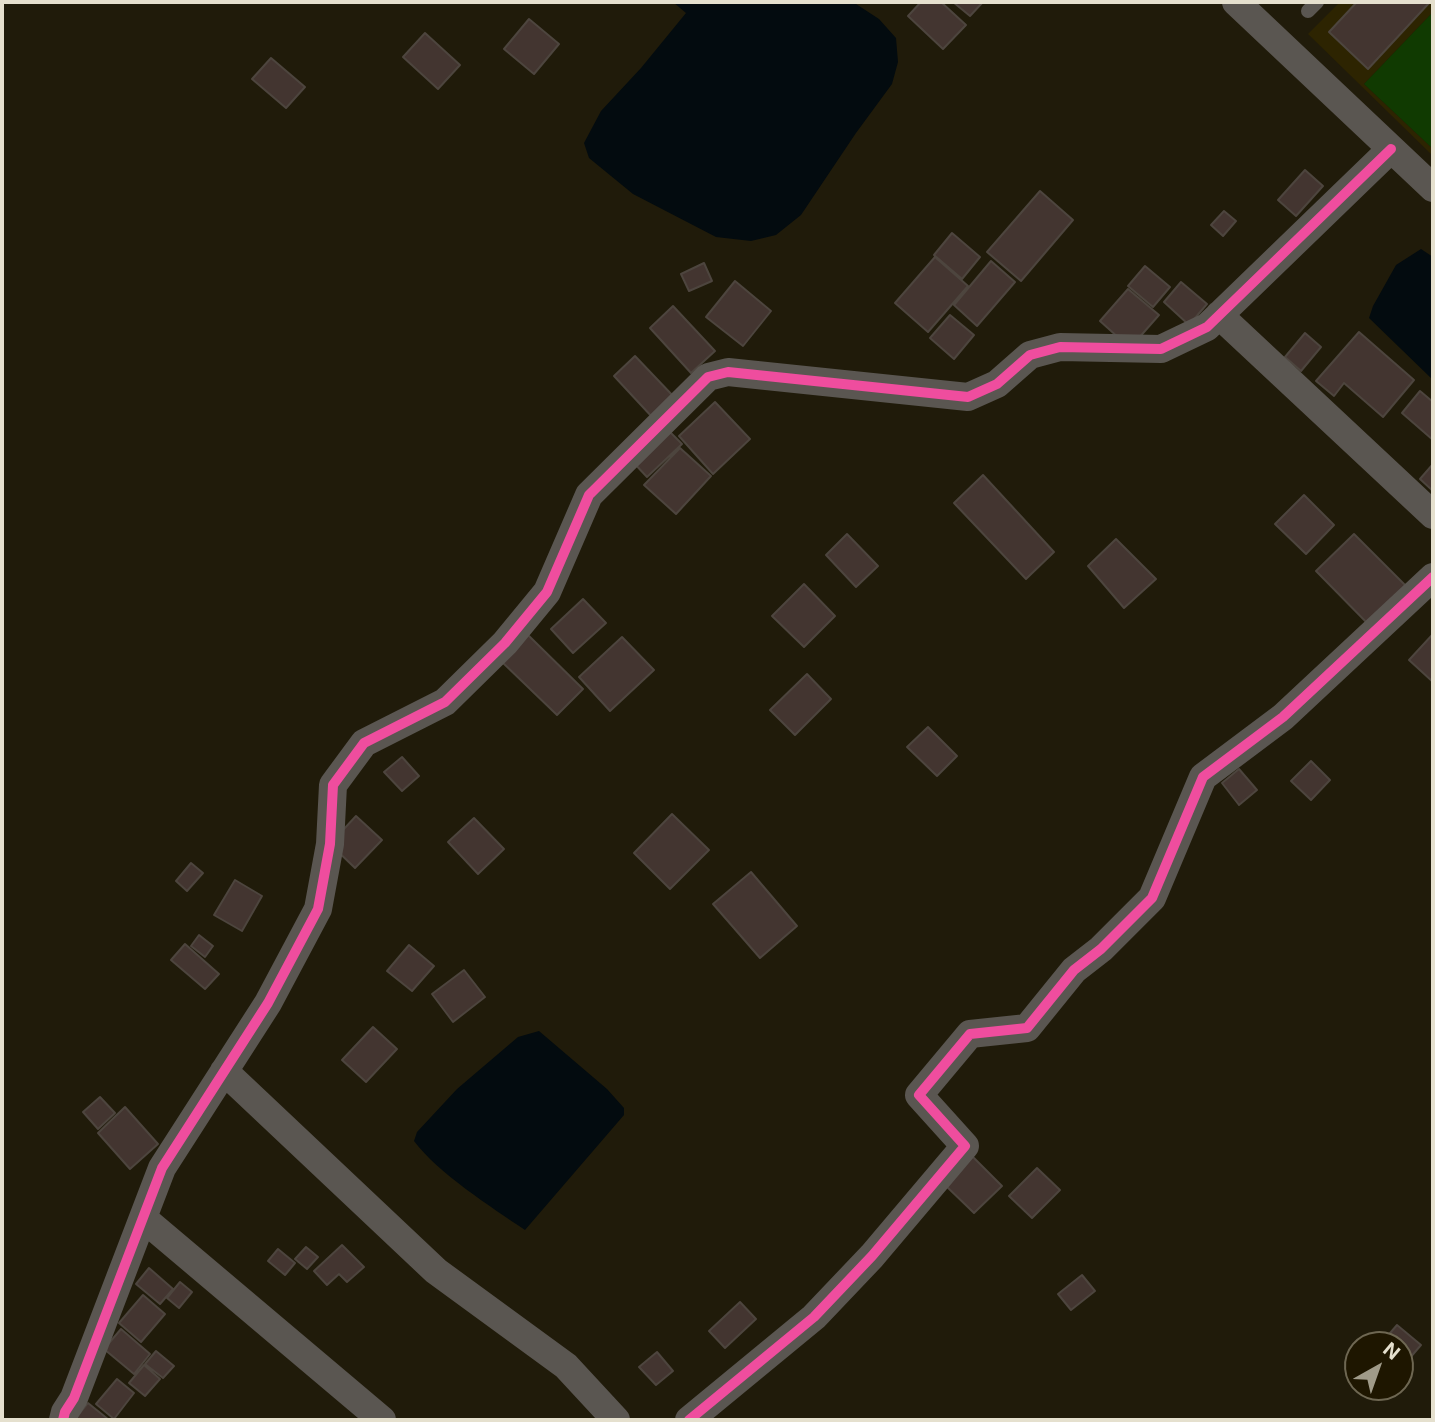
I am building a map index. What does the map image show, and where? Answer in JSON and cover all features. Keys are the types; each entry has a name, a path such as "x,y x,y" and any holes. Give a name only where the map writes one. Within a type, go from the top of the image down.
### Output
{"street":[{"path":"1236,2 1433,188"},
{"path":"63,1420 74,1398 162,1168 268,1003 318,909 330,844 333,785 364,743 445,702 505,643 547,592 589,495 708,377 728,372 968,397 997,384 1030,355 1060,347 1161,349 1207,327 1391,149"},
{"path":"1219,316 1433,515"},
{"path":"689,1420 814,1317 872,1256 965,1146 919,1096 970,1034 1027,1028 1074,970 1101,949 1152,898 1203,777 1283,717 1433,577"},
{"path":"224,1071 436,1270 566,1366 616,1420"},
{"path":"144,1219 382,1420"}],"shaded area":[{"path":"673,2 853,2 879,19 896,38 898,62 892,84 801,215 776,235 751,241 716,237 633,194 589,158 584,143 601,111 686,13"},
{"path":"1340,2 1357,2 1329,32 1368,69 1430,2 1433,2 1433,12 1364,84 1433,149 1433,156 1308,34"},
{"path":"1421,249 1433,257 1433,380 1369,318 1396,265"},
{"path":"539,1031 607,1089 624,1108 624,1115 525,1230 451,1177 414,1141 417,1132 457,1089 518,1037"}],"green space":[{"path":"1433,12 1433,149 1364,84"}],"building":[{"path":"921,2 941,2 966,25 943,49 908,16"},
{"path":"953,2 983,2 970,16"},
{"path":"1357,2 1430,2 1368,69 1329,32"},
{"path":"529,19 559,44 534,74 504,49"},
{"path":"425,33 460,65 438,89 403,57"},
{"path":"271,58 305,87 286,108 252,79"},
{"path":"1305,170 1323,186 1296,216 1278,200"},
{"path":"1040,191 1073,220 1021,281 987,252"},
{"path":"1224,211 1236,221 1223,236 1211,225"},
{"path":"952,233 980,257 962,279 934,255"},
{"path":"935,257 968,286 928,332 895,303"},
{"path":"991,261 1015,282 977,326 954,305"},
{"path":"704,263 712,281 689,291 681,274"},
{"path":"1145,266 1170,287 1153,307 1128,286"},
{"path":"735,281 771,311 743,346 706,317"},
{"path":"1181,282 1207,304 1189,325 1164,302"},
{"path":"1128,289 1159,315 1130,348 1100,321"},
{"path":"673,306 715,351 691,373 650,328"},
{"path":"950,315 974,335 954,359 930,338"},
{"path":"1359,332 1414,380 1383,417 1344,383 1334,396 1316,381"},
{"path":"1305,333 1321,347 1301,371 1285,357"},
{"path":"635,356 675,398 653,418 614,376"},
{"path":"1420,391 1433,402 1433,440 1402,413"},
{"path":"715,402 750,439 713,474 679,436"},
{"path":"668,430 682,444 647,477 633,462"},
{"path":"680,448 711,476 676,514 644,485"},
{"path":"1433,464 1433,491 1420,479"},
{"path":"983,475 1054,552 1026,579 954,503"},
{"path":"1304,495 1334,525 1306,554 1275,524"},
{"path":"847,534 878,566 856,587 826,555"},
{"path":"1354,534 1412,592 1374,630 1316,571"},
{"path":"1116,539 1156,579 1124,608 1088,566"},
{"path":"804,584 835,616 804,647 772,616"},
{"path":"583,599 606,623 573,653 551,629"},
{"path":"527,634 583,689 557,715 501,661"},
{"path":"1433,634 1433,682 1409,660"},
{"path":"622,637 654,670 610,711 579,677"},
{"path":"807,674 831,699 795,735 770,710"},
{"path":"928,727 957,756 937,776 907,747"},
{"path":"402,757 419,776 402,791 384,772"},
{"path":"1311,761 1330,780 1311,800 1291,781"},
{"path":"1239,769 1257,790 1239,805 1222,783"},
{"path":"672,814 709,850 670,889 634,853"},
{"path":"356,816 382,840 355,868 330,844"},
{"path":"474,818 504,849 478,874 448,842"},
{"path":"191,863 203,873 187,891 176,881"},
{"path":"751,872 797,926 760,958 713,904"},
{"path":"235,880 262,896 242,931 214,915"},
{"path":"199,935 213,946 205,957 191,946"},
{"path":"185,944 219,974 205,989 171,960"},
{"path":"409,945 434,966 412,991 387,971"},
{"path":"464,970 485,997 453,1022 432,994"},
{"path":"373,1027 397,1049 366,1082 342,1060"},
{"path":"100,1097 115,1113 98,1129 83,1112"},
{"path":"125,1107 158,1144 130,1169 98,1133"},
{"path":"972,1156 1002,1186 974,1213 944,1184"},
{"path":"1037,1168 1060,1190 1032,1218 1009,1196"},
{"path":"342,1245 364,1267 347,1282 339,1274 327,1285 314,1271"},
{"path":"306,1247 318,1257 307,1269 295,1259"},
{"path":"278,1249 295,1263 285,1275 268,1261"},
{"path":"149,1268 173,1289 160,1304 136,1284"},
{"path":"1082,1275 1095,1291 1071,1310 1058,1294"},
{"path":"180,1282 192,1292 179,1308 167,1298"},
{"path":"143,1295 165,1314 141,1342 119,1323"},
{"path":"740,1302 756,1319 725,1348 709,1331"},
{"path":"1397,1325 1404,1331 1392,1331"},
{"path":"121,1329 150,1354 134,1374 104,1349"},
{"path":"1414,1339 1421,1345 1414,1353"},
{"path":"156,1351 174,1366 163,1378 145,1364"},
{"path":"657,1352 673,1371 656,1385 639,1367"},
{"path":"144,1365 160,1379 145,1396 129,1383"},
{"path":"117,1379 134,1393 114,1419 96,1404"},
{"path":"88,1403 109,1420 76,1418"}],"cycle path":[{"path":"63,1420 74,1398 162,1168 268,1003 318,909 330,844 333,785 364,743 445,702 505,643 547,592 589,495 708,377 728,372 968,397 997,384 1030,355 1060,347 1161,349 1207,327 1391,149"},
{"path":"689,1420 814,1317 872,1256 965,1146 919,1095 970,1034 1027,1028 1074,970 1101,949 1152,898 1203,777 1283,717 1433,577"}]}
